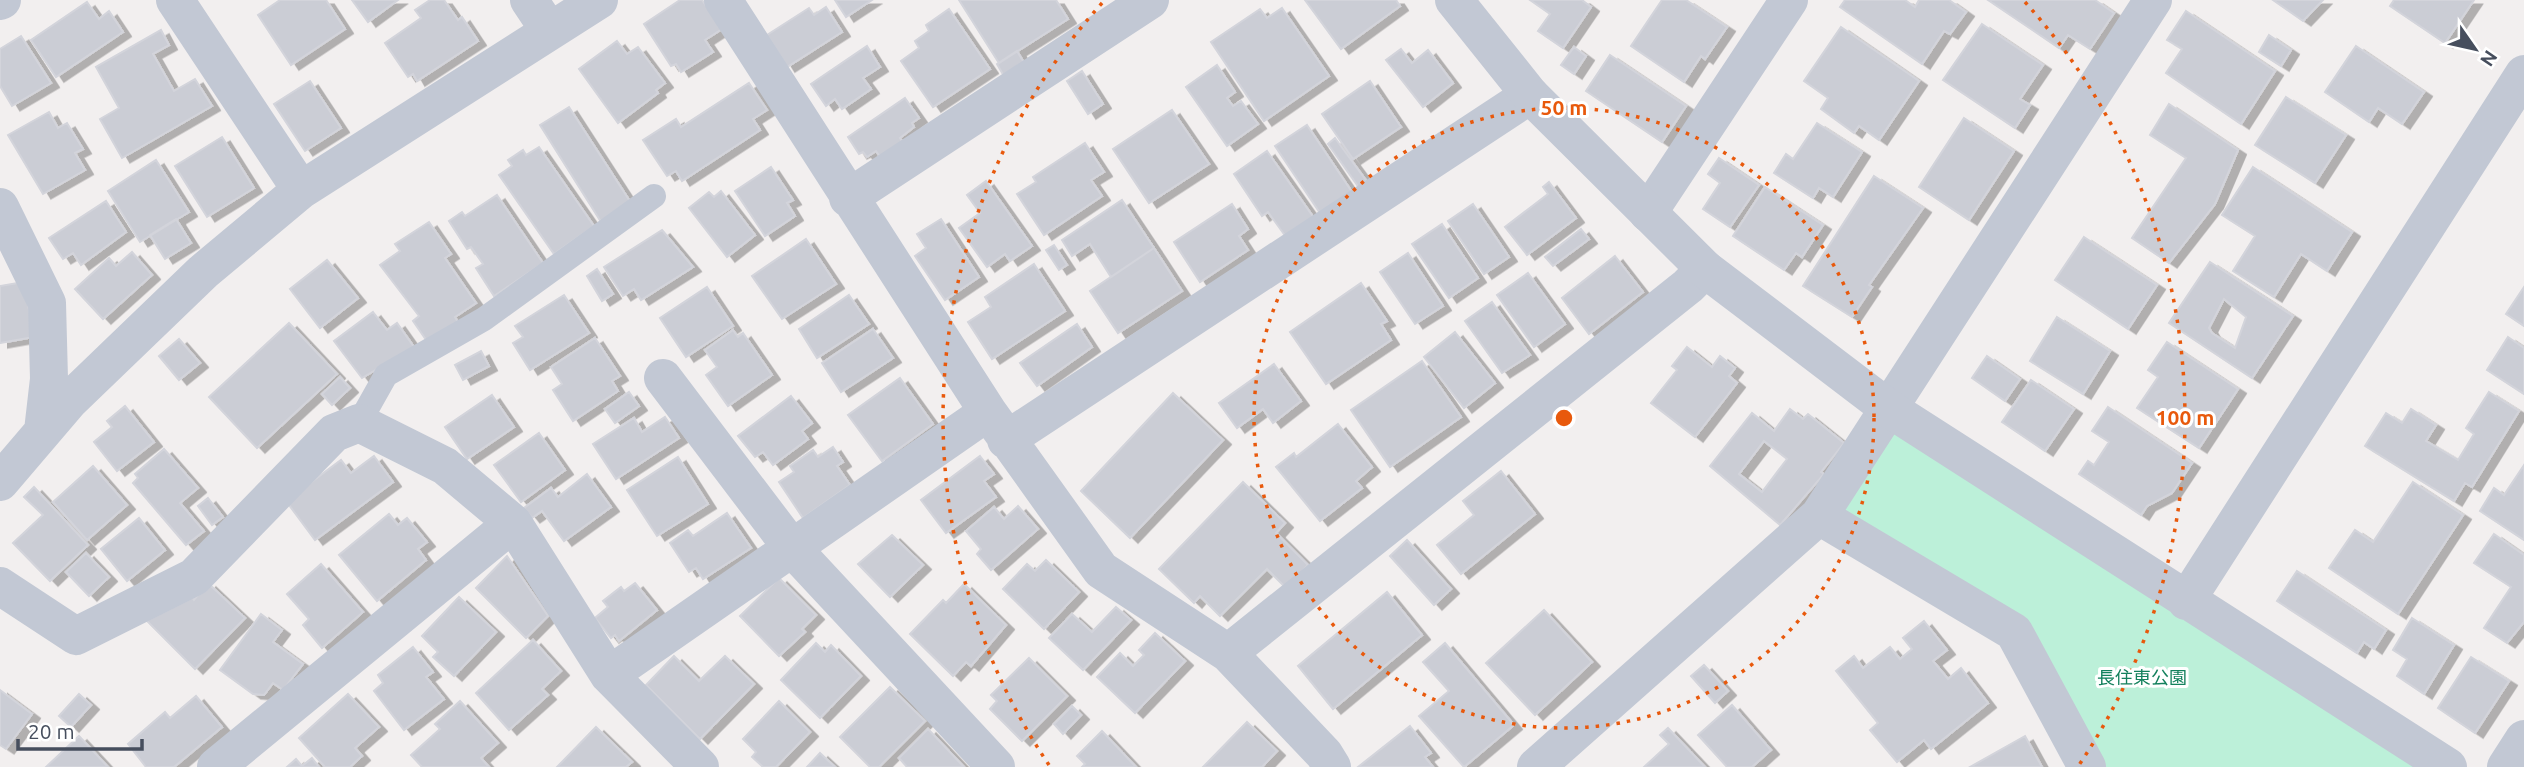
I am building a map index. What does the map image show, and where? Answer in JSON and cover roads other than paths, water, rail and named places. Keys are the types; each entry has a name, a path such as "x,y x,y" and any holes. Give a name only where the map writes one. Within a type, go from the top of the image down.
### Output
{"street":[{"path":"175,0 301,190"},
{"path":"0,482 70,400 203,272 301,190 539,15 599,0"},
{"path":"723,0 997,426 1101,570 1228,653 1324,754 1332,767"},
{"path":"848,198 1150,0"},
{"path":"1454,0 1530,95 1706,269 1888,408 2448,767"},
{"path":"1648,213 1789,0"},
{"path":"1536,767 1819,516 2153,0"},
{"path":"2186,601 2524,74"},
{"path":"609,675 792,548 997,426 1530,95"},
{"path":"0,207 47,303 49,379 43,431"},
{"path":"1228,653 1706,269"},
{"path":"663,379 792,548 996,767"},
{"path":"0,586 76,636 194,577 334,433 359,423 445,466 513,523 609,675 701,767"},
{"path":"1819,516 2014,632 2087,767"},
{"path":"216,767 513,523"},
{"path":"2505,767 2524,739"}],"lane":[{"path":"359,423 386,375 484,318 654,196"}],"park label":[{"name":"長住東公園","path":"2142,677"}]}
